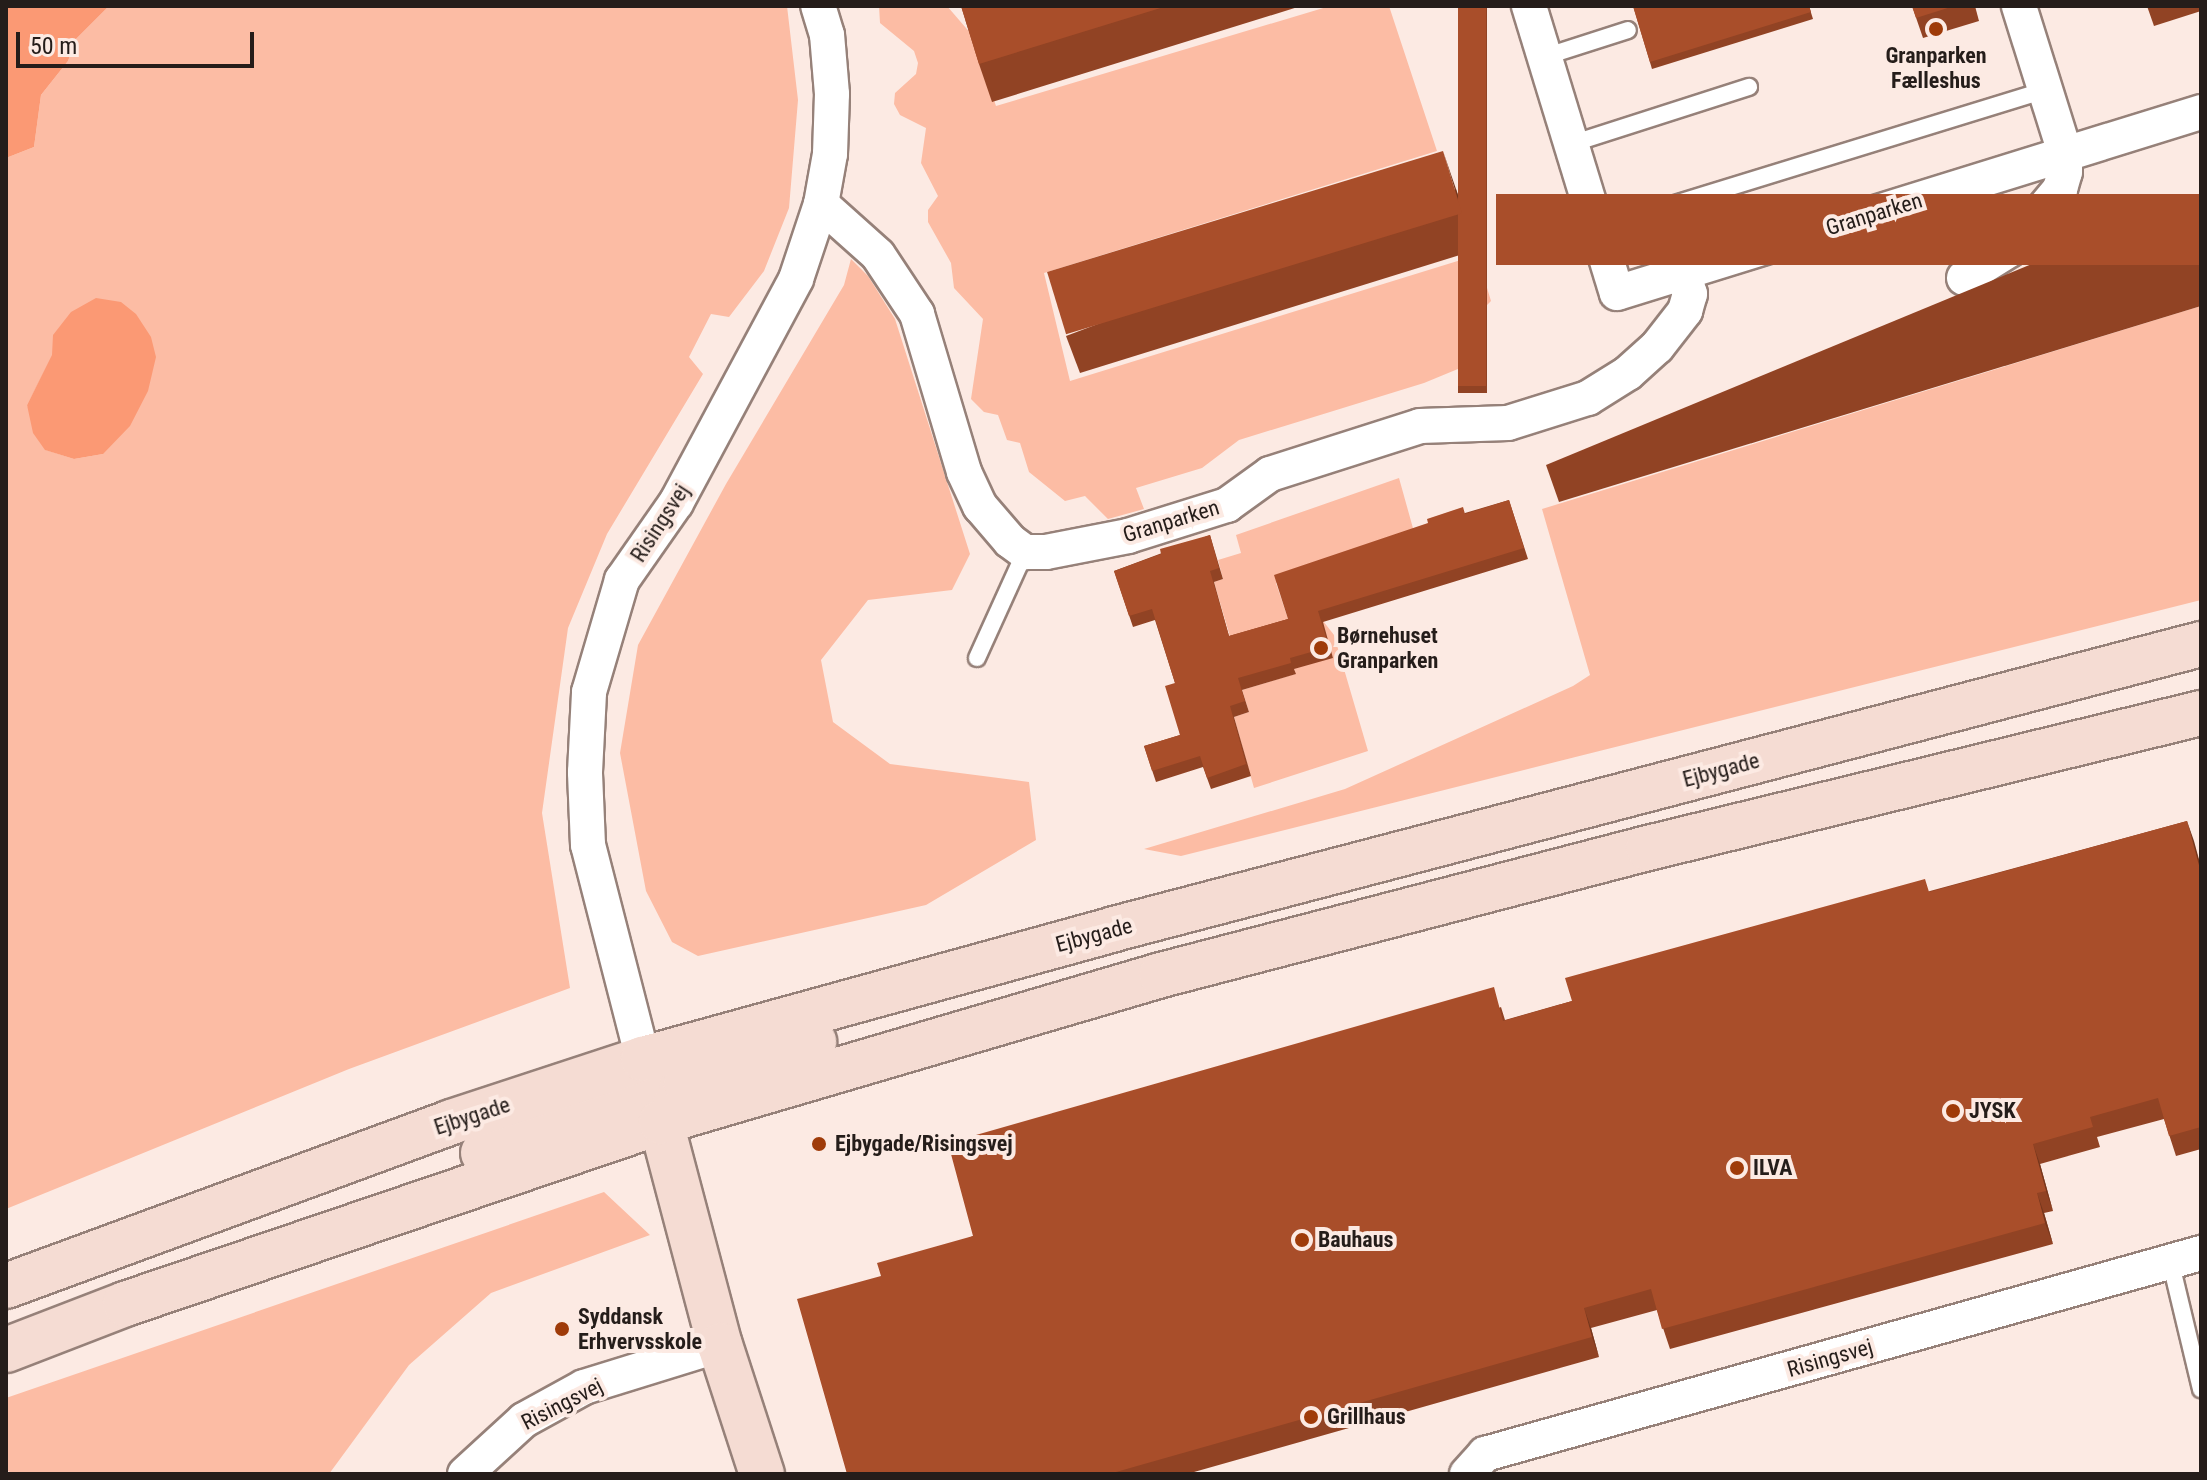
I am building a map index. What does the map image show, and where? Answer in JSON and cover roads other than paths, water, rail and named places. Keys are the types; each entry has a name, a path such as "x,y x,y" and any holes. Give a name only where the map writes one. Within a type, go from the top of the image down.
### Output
{"main road":[{"name":"Ejbygade","path":"6,1286 451,1122 643,1059 1049,947 2201,644"},
{"path":"2088,740 2201,697"},
{"path":"6,1350 323,1236 661,1122 1161,975 1648,848 2201,713"},
{"path":"661,1122 670,1099 686,1084 903,1016 1049,947"},
{"path":"643,1059 720,1345 762,1474"},
{"path":"323,1236 382,1194 620,1103 638,1082 643,1059"},
{"path":"720,1345 741,1474"}],"street":[{"name":"Risingsvej","path":"643,1059 588,845 585,772 589,692 622,580 676,503 796,279 821,204 830,154 832,94 827,35 818,6"},
{"name":"Granparken","path":"1529,6 1617,293 2201,112"},
{"path":"1929,288 1974,276 2009,250 2060,189 2065,172 2065,153 2019,6"},
{"path":"821,204 878,255 917,314 964,472 980,506 1010,541 1025,552"},
{"name":"Granparken","path":"1025,552 1046,552 1128,536 1227,505 1270,474 1420,426 1508,423 1588,398 1628,373 1672,354 1690,294 1683,273"},
{"name":"Risingsvej","path":"1467,1474 1485,1454 2186,1256"},
{"name":"Risingsvej","path":"465,1474 524,1420 584,1387 720,1345"}],"lane":[{"path":"1544,57 1628,30"},
{"path":"1571,144 1749,87"},
{"path":"1597,228 2045,90"},
{"path":"977,658 1025,552"},
{"path":"2186,1256 2201,1389"}],"place":[{"name":"Granparken Fælleshus","path":"1936,29"},
{"name":"Børnehuset Granparken","path":"1321,648"},
{"name":"JYSK","path":"1953,1111"},
{"name":"Ejbygade/Risingsvej","path":"819,1144"},
{"name":"ILVA","path":"1737,1168"},
{"name":"Bauhaus","path":"1302,1240"},
{"name":"Syddansk Erhvervsskole","path":"562,1329"},
{"name":"Grillhaus","path":"1311,1417"}]}
